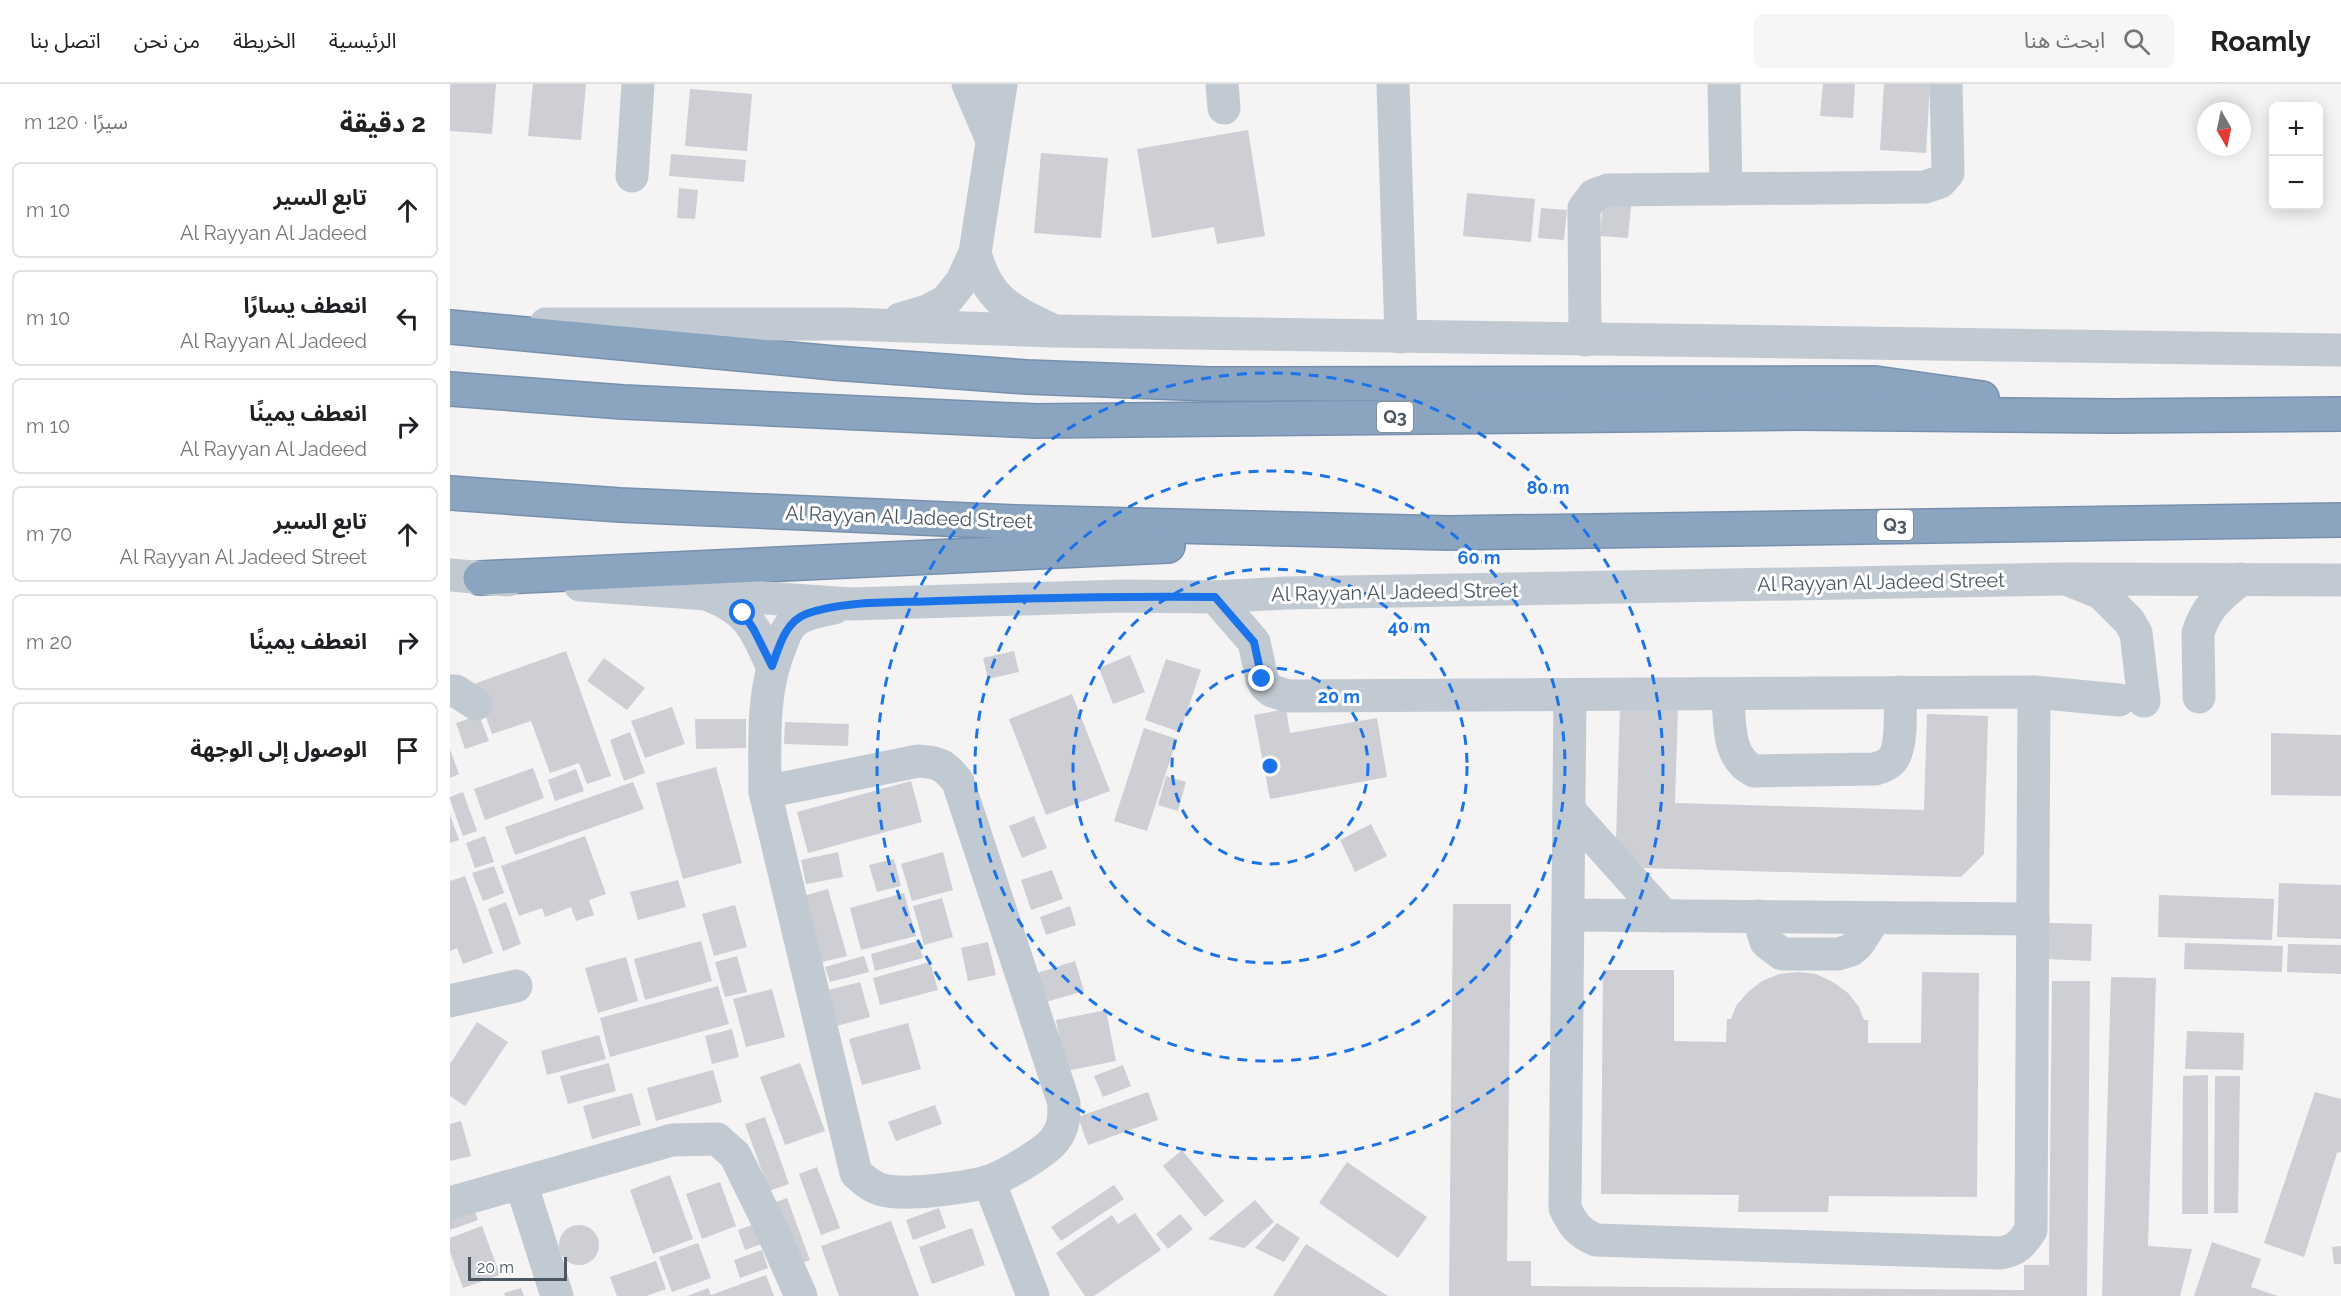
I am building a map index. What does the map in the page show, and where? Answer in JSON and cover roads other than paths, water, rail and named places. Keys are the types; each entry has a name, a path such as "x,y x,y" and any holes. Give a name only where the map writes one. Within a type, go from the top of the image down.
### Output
{"highway":[{"path":"450,325 834,363 1027,377 1209,384 1875,383 2114,416"},
{"name":"Q3","path":"450,389 623,402 1036,421 1801,413 2114,416 2341,414"},
{"name":"Al Rayyan Al Jadeed Street","path":"450,493 620,506 1015,522 1448,533 2341,520"},
{"path":"465,576 1448,533"}],"street":[{"path":"632,176 638,84"},
{"path":"968,84 993,142"},
{"path":"848,324 908,319 946,301 962,281 975,253 1001,84"},
{"path":"1393,84 1401,337"},
{"path":"1724,84 1726,189"},
{"path":"1585,340 1584,208 1594,195 1608,190 1925,187 1940,182 1948,173 1946,84"},
{"path":"975,253 986,282 999,298 1013,311 1055,331"},
{"path":"450,325 848,324 1055,331 2341,350"},
{"name":"Al Rayyan Al Jadeed Street","path":"465,576 851,604 1123,596 1215,597 1286,593 2064,579 2341,580"},
{"path":"1215,597 1254,642 1262,679 1266,686 1272,691 1288,696 2034,692 2132,701 2136,633 2129,621 2101,593 2064,579"},
{"path":"2199,697 2198,633 2200,626 2216,599 2241,579"},
{"path":"1254,642 1286,593"},
{"path":"706,594 728,603 743,613 772,666"},
{"path":"765,792 918,761 934,762 948,769 958,782 1064,1103 1064,1124 1056,1139 1042,1153 989,1182 907,1193 881,1190 856,1173 765,792 765,710 772,666 787,629 805,614 851,604"},
{"path":"1728,694 1733,750 1746,767 1754,771 1875,769 1885,765 1892,760 1899,742 1900,692"},
{"path":"1570,695 1565,1208 1573,1225 1583,1235 1596,1240 1999,1253 2013,1251 2031,1230 2034,692"},
{"path":"1569,810 1664,916"},
{"path":"1568,915 1758,916 1766,942 1782,954 1838,954 1851,950 1858,944 1875,918 2032,919"},
{"path":"450,1001 516,986"},
{"path":"450,1203 672,1140 717,1139 735,1155 801,1296"},
{"path":"989,1182 1033,1296"},
{"path":"521,1183 557,1296"}]}
